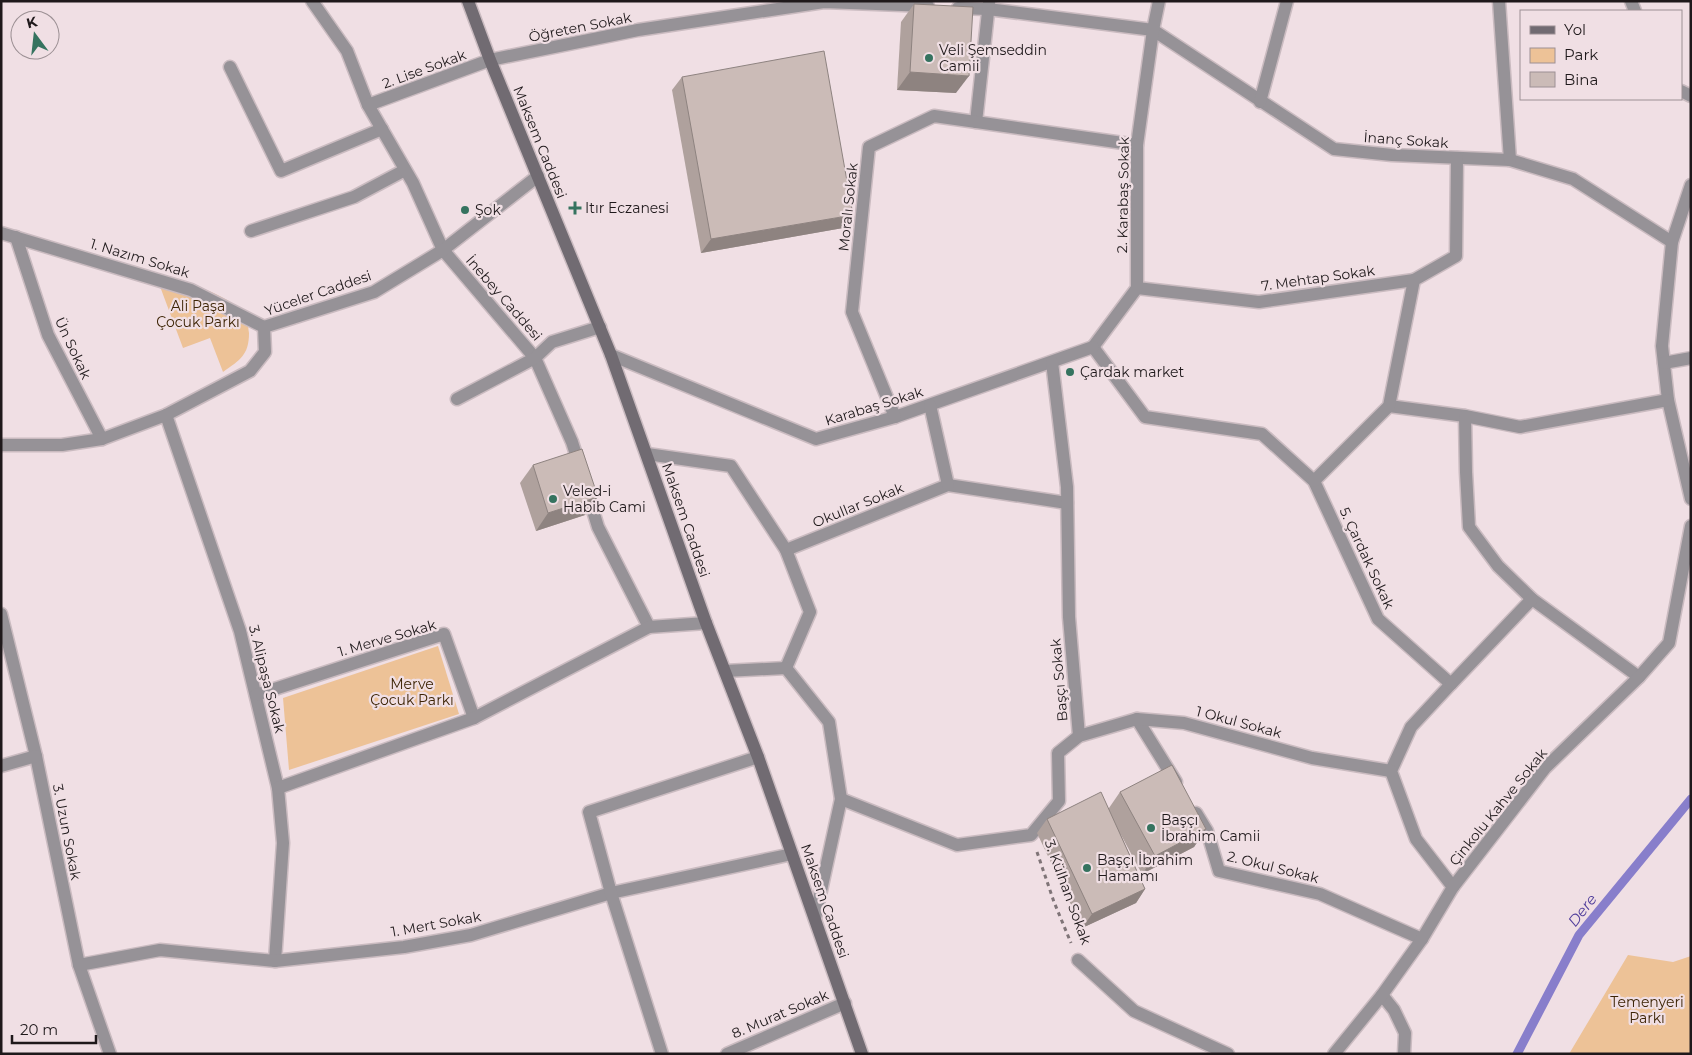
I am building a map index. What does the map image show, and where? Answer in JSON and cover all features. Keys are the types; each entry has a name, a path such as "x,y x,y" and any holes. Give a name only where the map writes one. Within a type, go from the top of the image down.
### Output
{"main road":[{"name":"Maksem Caddesi","path":"468,1 490,60 611,355 706,623 758,757 862,1054"}],"street":[{"name":"İnebey Caddesi","path":"312,1 347,52 368,105 405,170 443,250 535,358 572,442 598,527 649,628"},
{"name":"2. Karabaş Sokak","path":"1137,288 1137,145 1153,30 1159,1"},
{"path":"1260,102 1288,1"},
{"path":"1499,1 1510,160"},
{"name":"Öğreten Sokak","path":"490,60 638,30 824,2 945,7 988,5 1153,30"},
{"path":"976,122 988,5"},
{"name":"İnanç Sokak","path":"1153,30 1334,150 1392,155 1510,160 1574,179 1672,242"},
{"name":"2. Lise Sokak","path":"368,105 490,60"},
{"path":"230,67 281,171 382,129"},
{"name":"Moralı Sokak","path":"895,417 852,312 870,147 934,116 1137,145"},
{"path":"1314,481 1389,406 1414,280 1456,256 1457,158"},
{"path":"251,231 354,197 405,170"},
{"name":"Yüceler Caddesi","path":"1,445 62,445 102,439 166,415 250,372 265,352 264,327 374,292 443,250 538,176"},
{"path":"1691,185 1672,242 1662,346 1668,400 1688,477 1691,499"},
{"name":"1. Nazım Sokak","path":"1,233 191,290 264,327"},
{"name":"Ün Sokak","path":"16,237 48,335 102,439"},
{"name":"7. Mehtap Sokak","path":"1137,288 1259,302 1414,280"},
{"path":"1092,347 1137,288"},
{"path":"457,399 535,358 552,342 600,328"},
{"name":"Karabaş Sokak","path":"611,355 816,440 895,417 1092,347"},
{"name":"5. Çardak Sokak","path":"1092,347 1145,417 1262,434 1314,481 1378,619 1451,684"},
{"path":"1664,363 1691,358"},
{"name":"Başçı Sokak","path":"1031,835 1059,801 1058,753 1080,736 1069,617 1067,487 1052,362"},
{"path":"1389,406 1465,416 1520,427 1668,400"},
{"path":"930,405 948,485 1067,504"},
{"name":"3. Alipaşa Sokak","path":"166,415 240,631 278,788 283,843 275,961"},
{"path":"1465,416 1469,527 1498,566 1532,598 1639,677"},
{"path":"647,454 731,466 786,550 810,612 786,668"},
{"name":"Okullar Sokak","path":"786,550 948,485"},
{"name":"Çinkolu Kahve Sokak","path":"1334,1054 1382,995 1422,939 1453,887 1545,768 1639,677 1669,643 1691,526"},
{"path":"1453,887 1416,839 1391,771 1411,727 1532,598"},
{"name":"3. Uzun Sokak","path":"1,614 36,756 79,966 110,1054"},
{"path":"278,788 474,718 649,628 706,623"},
{"name":"1. Merve Sokak","path":"256,694 444,634 474,718"},
{"path":"725,671 786,668"},
{"path":"786,668 829,722 841,799 815,918"},
{"name":"1 Okul Sokak","path":"1080,736 1137,719 1184,723 1312,758 1391,771"},
{"name":"2. Okul Sokak","path":"1137,719 1208,831 1219,871 1320,894 1422,939"},
{"path":"1,766 36,756"},
{"path":"662,1054 611,893 589,812 758,757"},
{"path":"841,799 957,845 1031,835"},
{"name":"1. Mert Sokak","path":"79,966 160,950 275,961 404,947 472,936 611,893 792,854"},
{"name":"3. Külhan Sokak","path":"1078,960 1134,1012 1228,1054"},
{"path":"1382,995 1394,1010 1405,1033 1404,1054"},
{"name":"8. Murat Sokak","path":"727,1054 845,1003"}],"path":[{"name":"3. Külhan Sokak","path":"1031,835 1054,902 1078,960"}],"green space":[{"name":"Ali Paşa Çocuk Parkı","path":"155,273 216,294 237,307 245,315 248,323 249,341 245,352 239,360 223,372 210,338 183,348"},
{"name":"Merve Çocuk Parkı","path":"438,646 459,714 289,770 283,698"},
{"name":"Temenyeri Parkı","path":"1628,955 1673,962 1691,956 1691,1054 1569,1054"}],"building":[{"path":"914,4 973,7 969,76 910,72"},
{"path":"824,51 853,215 711,239 682,77"},
{"path":"582,449 598,497 548,513 533,465"},
{"path":"1172,765 1206,829 1155,856 1120,792"},
{"name":"Başçı İbrahim Hamamı","path":"1101,792 1145,889 1092,914 1047,819"}],"waterway":[{"name":"Dere","path":"1517,1054 1579,935 1691,799"}],"place":[{"name":"Veli Şemseddin Camii","path":"929,58"},
{"name":"Itır Eczanesi","path":"575,208"},
{"name":"Şok","path":"465,210"},
{"name":"Çardak market","path":"1070,372"},
{"name":"Veled-i Habib Cami","path":"553,499"},
{"name":"Başçı İbrahim Camii","path":"1151,828"},
{"name":"Başçı İbrahim Hamamı","path":"1087,868"}]}
